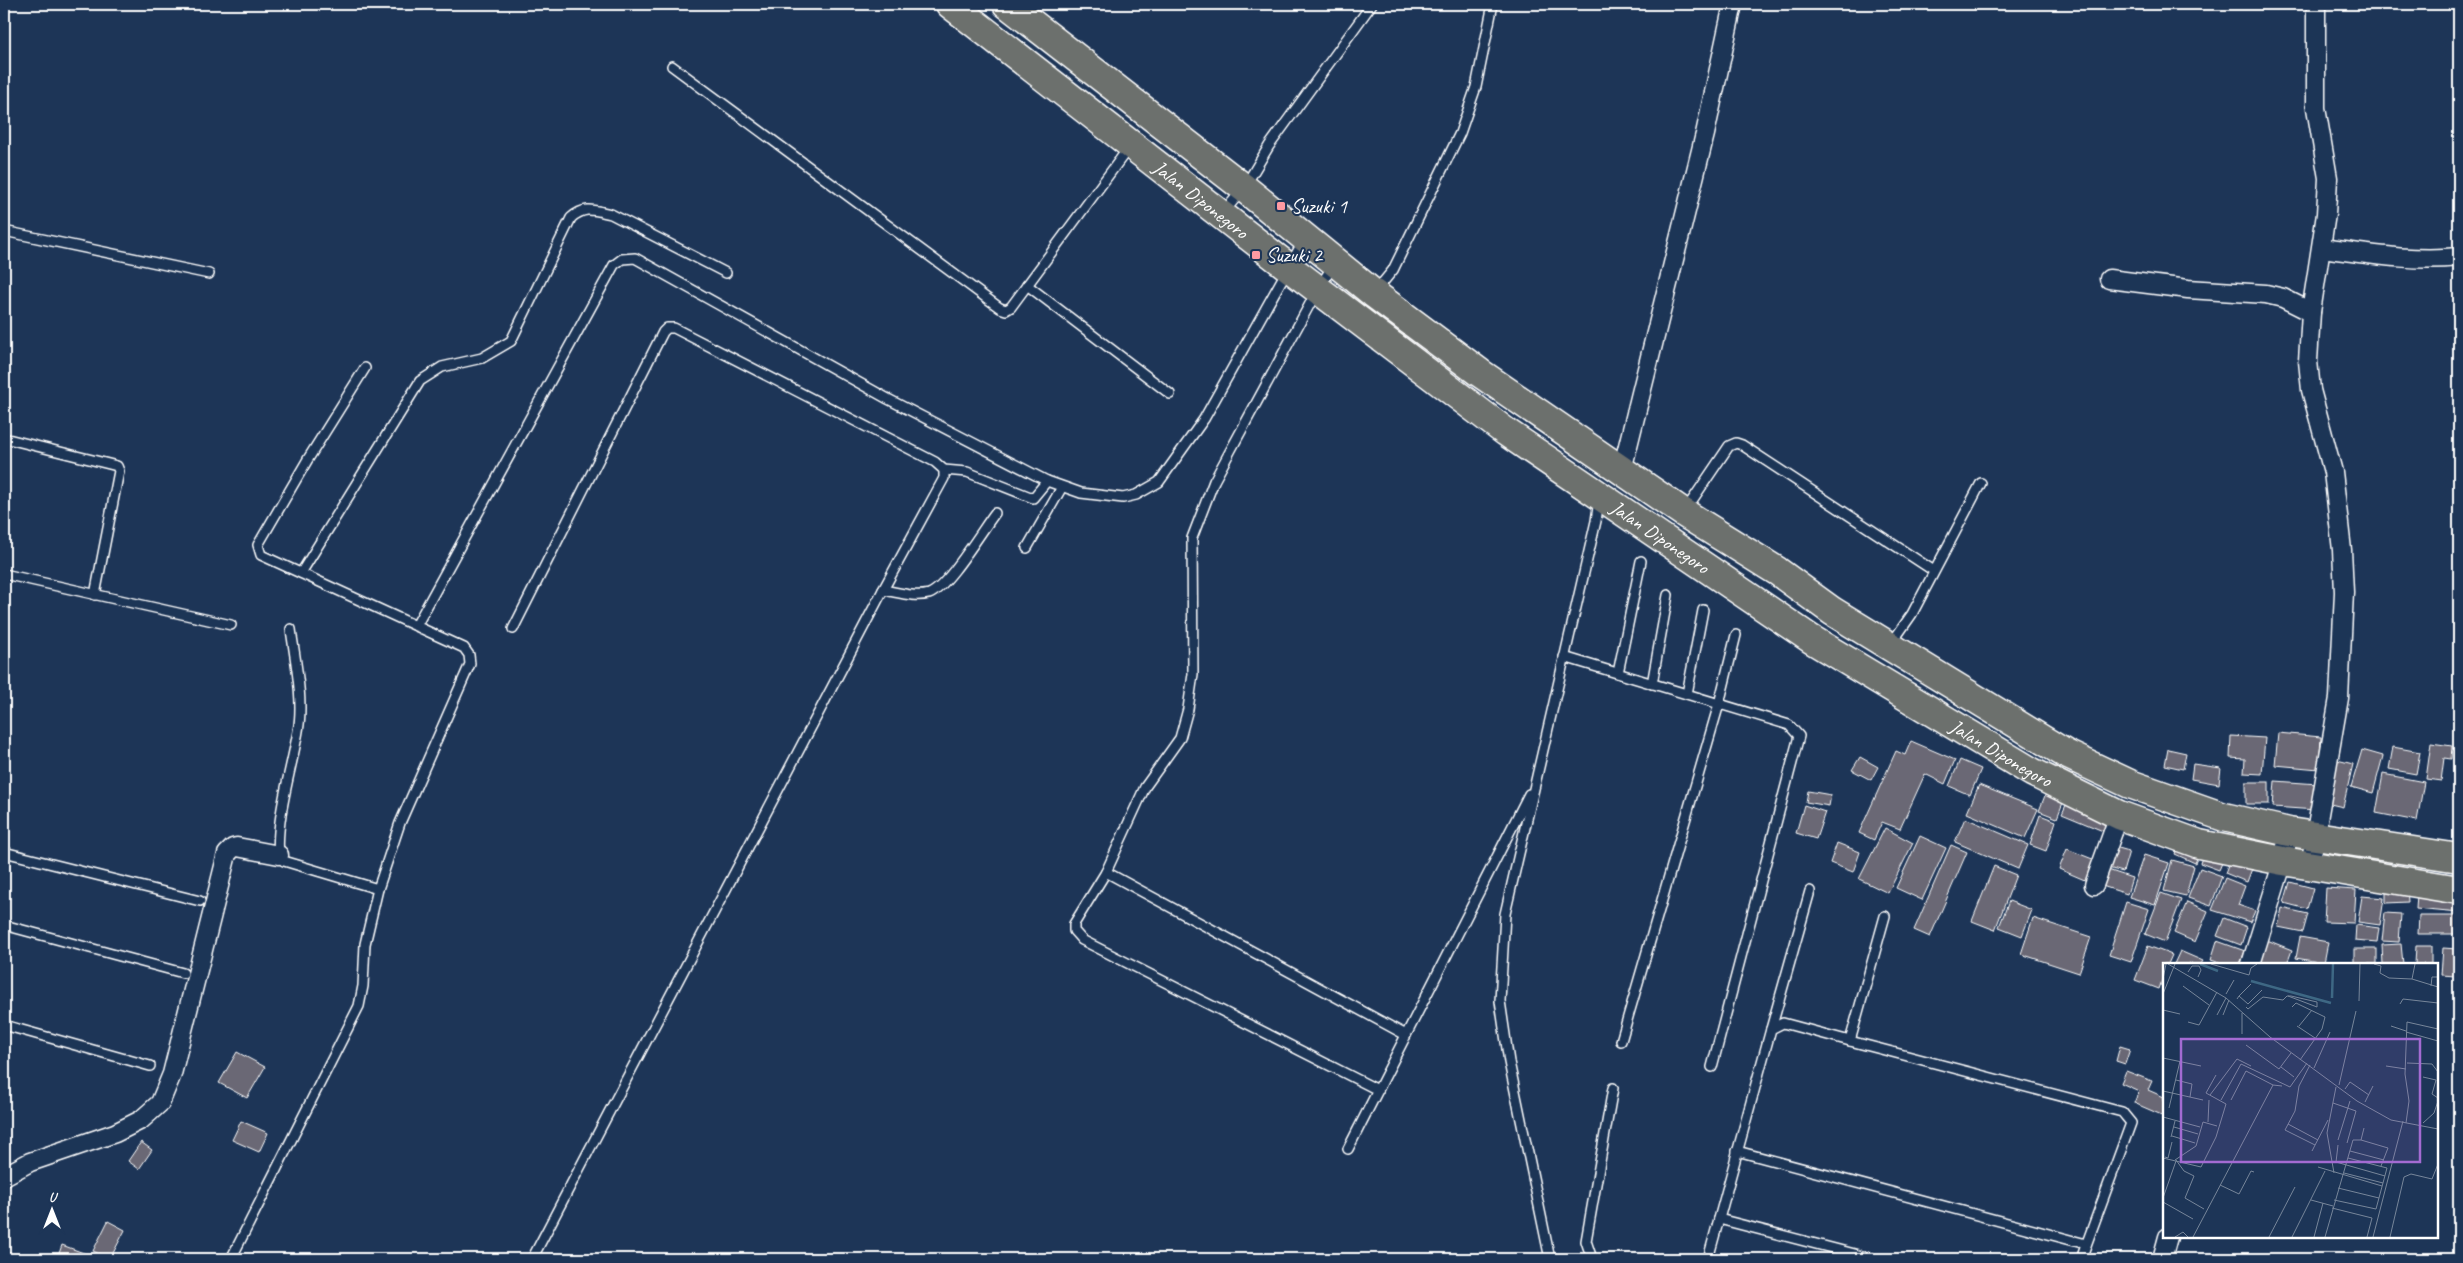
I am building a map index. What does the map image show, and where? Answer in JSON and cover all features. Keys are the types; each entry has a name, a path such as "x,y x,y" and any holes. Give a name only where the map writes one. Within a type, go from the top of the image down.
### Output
{"highway":[{"name":"Jalan Diponegoro","path":"950,4 1287,266 1506,432 1599,497 1811,639 2032,772 2119,815 2199,844 2310,866 2459,890"},
{"name":"Jalan Diponegoro","path":"1007,4 1244,188 1374,293 1480,373 1684,513 1777,571 1832,611 2066,754 2130,784 2224,817 2302,833 2459,858"},
{"path":"1811,639 1832,611"}],"street":[{"path":"1622,470 1686,215 1733,4"},
{"path":"2251,963 2283,861 2302,833 2339,698 2344,592 2342,542 2333,472 2311,390 2308,361 2311,312 2322,248 2328,178 2316,108 2316,4"},
{"path":"2322,248 2388,256 2439,259 2459,258"},
{"path":"2109,279 2188,289 2266,294 2283,298 2311,312"},
{"path":"2094,885 2119,815"},
{"path":"2302,833 2310,866"},
{"path":"4,1176 30,1162 115,1133 141,1120 160,1103 172,1074 227,854 237,847 279,855"},
{"path":"2162,1259 2168,1238"}],"lane":[{"path":"1222,214 1244,188 1269,146 1372,4"},
{"path":"1374,293 1392,270 1460,133 1476,87 1492,4"},
{"path":"672,66 1000,308 1008,310 1132,144"},
{"path":"301,573 420,381 442,366 482,358 510,341 570,218 580,210 611,214 726,273"},
{"path":"4,231 209,274"},
{"path":"416,626 614,265 622,259 635,258 888,399 1047,481 1081,493 1124,498 1136,495 1159,482 1204,419 1287,266 1305,238"},
{"path":"1336,262 1318,289 1214,481 1192,538 1193,674 1188,709 1180,738 1145,787 1106,872 1074,924 1074,931 1082,940 1378,1090"},
{"path":"1027,285 1170,394"},
{"path":"513,629 663,332 667,328 674,328 935,462 944,470 967,472 1033,498 1047,481"},
{"path":"231,1259 359,1006 363,986 365,944 378,889 400,823 470,664 469,656 464,648 261,554 258,545 308,459 365,368"},
{"path":"4,438 117,466 119,471 95,595"},
{"path":"1684,513 1728,446 1736,443 1742,445 1934,571"},
{"path":"532,1259 883,590 944,478 944,470"},
{"path":"1890,645 1912,614 1981,483"},
{"path":"1026,548 1062,487"},
{"path":"1550,1259 1509,1062 1500,1001 1505,914 1596,522 1599,497"},
{"path":"883,590 916,596 931,593 945,581 995,513"},
{"path":"1618,673 1641,561"},
{"path":"4,574 231,626"},
{"path":"1652,684 1668,596"},
{"path":"1687,694 1703,610"},
{"path":"291,629 298,685 299,729 288,778 279,855 284,861 378,889"},
{"path":"1621,1041 1720,704 1736,634"},
{"path":"1564,657 1788,725 1795,729 1799,736 1712,1067"},
{"path":"1348,1149 1536,780"},
{"path":"4,852 200,901"},
{"path":"1106,872 1406,1035"},
{"path":"1708,1259 1810,891"},
{"path":"1850,1041 1885,916"},
{"path":"4,925 183,973"},
{"path":"1771,1029 1783,1023 2122,1112 2131,1123 2081,1259"},
{"path":"4,1025 150,1066"},
{"path":"1592,1259 1586,1241 1613,1088"},
{"path":"1737,1150 2086,1244"},
{"path":"1719,1219 1874,1259"},
{"path":"4,1257 12,1259"}],"building":[{"path":"2278,733 2321,737 2319,769 2275,765"},
{"path":"2231,736 2265,738 2262,774 2244,773 2245,759 2230,758"},
{"path":"1911,741 1955,760 1945,784 1925,774 1900,829 1882,822 1874,840 1859,833 1896,751 1905,755"},
{"path":"2431,743 2452,746 2451,759 2444,758 2441,781 2426,779"},
{"path":"2393,747 2420,752 2416,774 2389,769"},
{"path":"2168,749 2186,753 2183,769 2165,765"},
{"path":"2362,750 2383,756 2373,793 2351,787"},
{"path":"1860,757 1878,767 1871,780 1852,770"},
{"path":"1960,760 1981,769 1970,795 1949,786"},
{"path":"2337,760 2353,764 2343,807 2326,803"},
{"path":"2193,764 2221,768 2219,784 2191,779"},
{"path":"2383,774 2424,782 2417,821 2376,813"},
{"path":"2275,781 2318,784 2316,810 2273,807"},
{"path":"2246,782 2269,782 2269,804 2246,804"},
{"path":"1979,785 2038,809 2025,838 1967,813"},
{"path":"1808,791 1831,795 1829,806 1806,802"},
{"path":"2046,793 2064,800 2057,818 2039,811"},
{"path":"2070,796 2110,813 2103,831 2062,814"},
{"path":"1804,805 1825,812 1816,839 1796,833"},
{"path":"2040,815 2056,821 2046,851 2030,845"},
{"path":"1965,818 2028,845 2018,869 1955,842"},
{"path":"1885,828 1913,843 1888,893 1859,879"},
{"path":"1920,836 1946,848 1922,900 1896,888"},
{"path":"2180,842 2201,850 2195,863 2175,854"},
{"path":"1837,843 1860,852 1853,872 1830,863"},
{"path":"1951,845 1967,852 1930,937 1914,930"},
{"path":"2115,847 2129,851 2123,872 2108,868"},
{"path":"2206,848 2225,856 2219,870 2200,863"},
{"path":"2067,849 2095,860 2087,881 2059,869"},
{"path":"2144,855 2169,863 2155,905 2129,897"},
{"path":"2231,857 2253,866 2247,882 2225,873"},
{"path":"2172,860 2194,866 2186,896 2164,891"},
{"path":"1994,866 2016,875 1995,930 1972,921"},
{"path":"2200,868 2222,876 2211,906 2188,898"},
{"path":"2108,870 2132,878 2127,894 2102,886"},
{"path":"2225,878 2245,886 2238,905 2255,911 2250,922 2212,910"},
{"path":"2290,882 2313,888 2307,909 2284,903"},
{"path":"2326,888 2356,890 2354,923 2324,922"},
{"path":"2407,888 2408,902 2386,903 2386,889"},
{"path":"2161,893 2181,900 2165,942 2145,934"},
{"path":"2417,894 2459,898 2459,913 2416,909"},
{"path":"2362,896 2384,898 2380,925 2358,922"},
{"path":"2009,901 2032,910 2022,936 1999,927"},
{"path":"2126,902 2149,909 2131,962 2109,955"},
{"path":"2187,902 2208,911 2195,942 2174,933"},
{"path":"2282,908 2308,914 2303,932 2278,927"},
{"path":"2385,913 2401,914 2399,942 2382,941"},
{"path":"2419,916 2459,916 2459,934 2418,934"},
{"path":"2033,918 2091,937 2079,973 2021,954"},
{"path":"2224,918 2247,927 2241,945 2217,936"},
{"path":"2356,925 2379,928 2377,942 2355,940"},
{"path":"2300,937 2328,942 2324,963 2296,958"},
{"path":"2267,940 2292,950 2287,963 2256,963"},
{"path":"2217,941 2245,951 2240,963 2220,963 2211,960"},
{"path":"2401,944 2403,963 2383,963 2382,945"},
{"path":"2148,946 2172,955 2168,963 2163,963 2163,978 2159,989 2135,980"},
{"path":"2416,946 2431,946 2431,963 2415,963"},
{"path":"2443,948 2457,949 2456,976 2441,975"},
{"path":"2354,949 2377,949 2377,963 2354,963"},
{"path":"2180,951 2203,961 2202,963 2174,963"},
{"path":"2120,1046 2130,1049 2125,1064 2116,1061"},
{"path":"237,1052 265,1067 247,1098 219,1083"},
{"path":"2126,1071 2152,1081 2148,1090 2163,1097 2163,1116 2134,1103 2139,1091 2121,1083"},
{"path":"241,1121 268,1133 259,1152 232,1140"},
{"path":"141,1142 152,1150 139,1169 128,1161"},
{"path":"4,1207 11,1210 4,1233"},
{"path":"108,1221 125,1230 110,1259 93,1251"},
{"path":"62,1245 89,1255 87,1259 57,1259"}],"place":[{"name":"Suzuki 1","path":"1281,206"},
{"name":"Suzuki 2","path":"1256,255"}]}
